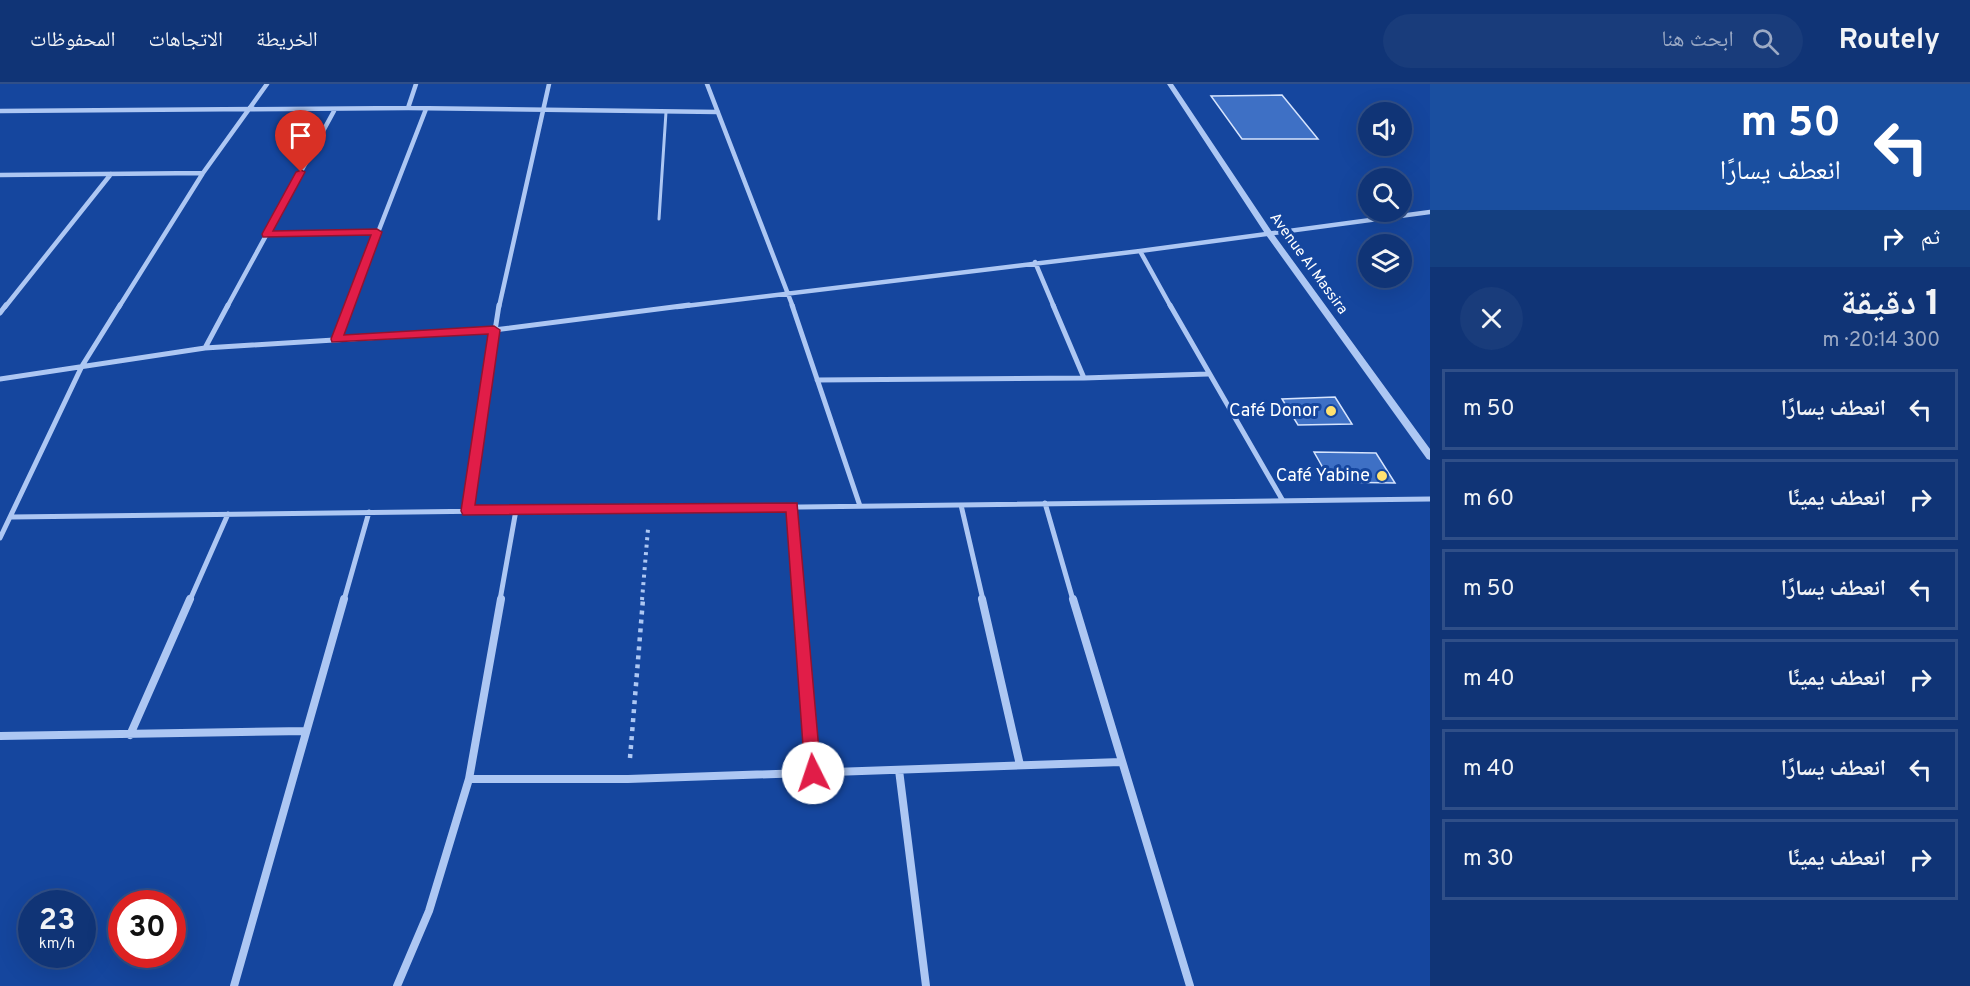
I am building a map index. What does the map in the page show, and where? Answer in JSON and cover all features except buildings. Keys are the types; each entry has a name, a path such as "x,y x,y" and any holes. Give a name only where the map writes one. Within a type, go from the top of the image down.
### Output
{"street":[{"path":"0,538 82,366 203,173 267,84"},
{"path":"408,108 416,84"},
{"path":"467,511 494,330 549,84"},
{"path":"706,84 788,293 860,506"},
{"name":"Avenue Al Massira","path":"1170,84 1269,233 1430,456"},
{"path":"0,111 334,111 408,108 718,112"},
{"path":"336,339 426,109"},
{"path":"205,348 334,111"},
{"path":"0,175 203,173"},
{"path":"0,313 111,174"},
{"path":"0,379 205,348 494,330 1035,262 1140,252 1430,212"},
{"path":"267,234 377,232"},
{"path":"1140,252 1282,501"},
{"path":"1035,262 1084,378"},
{"path":"817,380 1084,378 1208,374"},
{"path":"12,517 1430,499"},
{"path":"1045,503 1120,762 1190,986"},
{"path":"961,504 1020,765"},
{"path":"793,507 813,773"},
{"path":"397,986 429,911 469,779 516,510"},
{"path":"234,986 369,512"},
{"path":"130,735 228,514"},
{"path":"0,736 306,731"},
{"path":"469,779 628,779 1120,762"},
{"path":"900,770 926,986"}],"lane":[{"path":"658,219 666,111"}],"path":[{"path":"628,779 650,508"}],"place":[{"name":"Café Donor","path":"1331,411"},
{"name":"Café Yabine","path":"1382,476"}],"route":[{"path":"301,172 267,234 377,232 336,339 494,330 467,511 793,507 813,773"}]}
